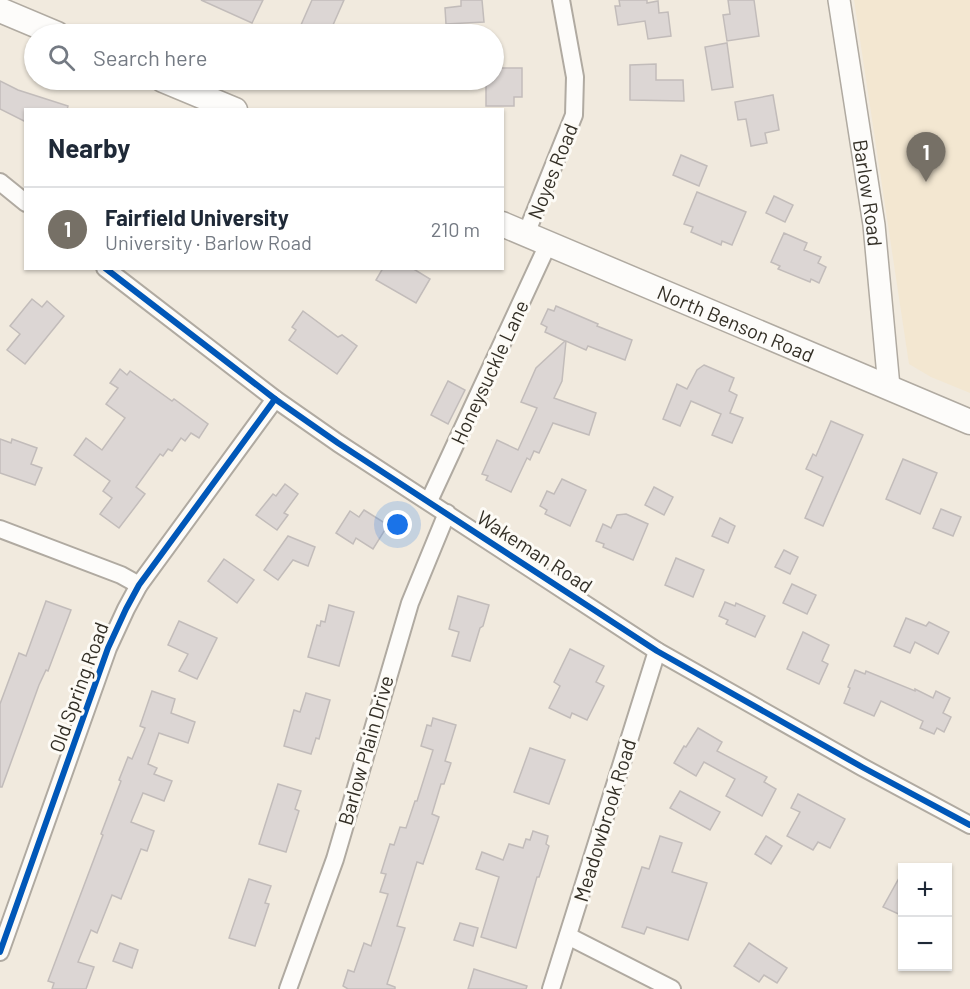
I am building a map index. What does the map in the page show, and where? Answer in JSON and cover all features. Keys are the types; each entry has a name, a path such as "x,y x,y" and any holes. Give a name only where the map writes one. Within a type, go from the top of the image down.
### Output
{"main road":[{"path":"0,10 33,24"},
{"path":"187,90 230,108"},
{"name":"North Benson Road","path":"504,225 970,422"}],"street":[{"name":"Noyes Road","path":"526,234 574,115 575,77 561,0"},
{"name":"Barlow Road","path":"839,0 874,225 889,387"},
{"path":"0,182 24,201"},
{"name":"Honeysuckle Lane","path":"429,501 549,242"},
{"name":"Wakeman Road","path":"108,270 275,399 338,443 657,651 970,825"},
{"name":"Old Spring Road","path":"0,952 108,648 126,609 139,585 275,399"},
{"name":"Barlow Plain Drive","path":"288,989 335,859 410,603 447,513"},
{"path":"0,529 121,575 139,585"},
{"name":"Meadowbrook Road","path":"551,989 657,651"},
{"path":"568,936 672,989"}],"shaded area":[{"path":"854,0 970,0 970,393 931,377 909,364"}],"building":[{"path":"201,0 263,0 252,23"},
{"path":"312,0 344,0 333,24 301,24"},
{"path":"461,0 482,0 484,22 446,24 445,8 461,6"},
{"path":"619,0 647,0 647,3 658,1 659,13 668,12 671,36 648,39 645,21 618,25 615,6 620,6"},
{"path":"728,0 754,0 759,36 727,41 723,15 730,14"},
{"path":"727,43 733,87 712,90 705,47"},
{"path":"656,64 656,80 683,80 684,101 630,100 630,65"},
{"path":"504,68 522,68 522,97 514,97 514,106 486,106 486,90 504,90"},
{"path":"0,81 18,90 68,106 68,108 24,108 24,121 0,109"},
{"path":"773,95 779,130 765,133 767,143 751,146 746,119 738,120 735,102"},
{"path":"681,155 707,166 699,186 673,175"},
{"path":"697,192 746,212 732,245 722,241 721,245 691,232 693,227 684,224"},
{"path":"774,196 793,205 785,222 766,213"},
{"path":"784,233 807,243 804,250 821,257 818,263 826,267 819,283 811,279 810,282 778,269 780,266 771,262"},
{"path":"382,270 415,270 430,279 416,303 376,280"},
{"path":"32,299 42,307 47,301 64,316 25,364 7,350 20,334 10,326"},
{"path":"556,306 632,340 625,360 588,346 586,350 566,341 562,381 554,398 596,413 589,435 553,423 539,453 534,451 530,460 527,458 511,492 486,480 488,476 482,474 497,440 518,450 537,408 521,402 536,368 565,341 545,332 547,327 541,324 548,309 554,311"},
{"path":"303,311 338,337 342,335 357,346 337,374 289,340 296,330 292,327"},
{"path":"704,365 734,378 729,391 737,395 730,413 743,418 732,443 712,435 721,414 691,401 680,426 663,419 677,384 687,389 697,370"},
{"path":"120,369 127,375 130,371 208,424 199,438 191,433 185,441 181,438 172,451 168,449 163,456 160,454 136,487 145,494 119,528 100,514 112,498 103,491 110,481 74,455 86,438 102,450 125,418 106,404 118,388 110,383"},
{"path":"448,381 465,390 448,424 431,415"},
{"path":"831,421 863,435 823,526 805,518 823,477 806,469 813,454 816,456"},
{"path":"0,439 11,443 12,439 37,448 31,464 42,468 35,485 0,473"},
{"path":"903,459 937,473 920,514 886,499"},
{"path":"562,479 586,490 570,526 545,514 547,510 540,506 547,491 554,494"},
{"path":"285,484 298,494 284,513 288,515 277,530 256,515 273,494 276,496"},
{"path":"654,487 673,497 664,515 645,505"},
{"path":"941,509 961,517 953,536 933,528"},
{"path":"364,510 388,525 373,549 356,538 353,544 336,533 350,511 359,517"},
{"path":"626,514 648,524 633,560 603,547 604,544 596,541 603,524 611,528 617,515"},
{"path":"720,518 735,526 728,543 712,536"},
{"path":"288,536 315,547 308,566 293,560 278,580 264,570"},
{"path":"784,550 798,557 790,574 775,567"},
{"path":"676,558 704,570 693,597 665,585"},
{"path":"224,559 254,580 237,603 208,581"},
{"path":"792,584 816,595 807,614 783,603"},
{"path":"458,596 489,605 470,661 452,656 459,632 449,629"},
{"path":"46,601 71,610 48,671 46,670 39,685 2,787 0,787 0,704 19,653 26,656"},
{"path":"725,602 735,606 736,603 765,616 755,637 726,624 728,620 719,616"},
{"path":"329,605 354,612 339,666 308,657 317,625 320,626 321,621 325,622"},
{"path":"906,618 926,626 929,622 949,632 938,654 915,642 910,653 894,646"},
{"path":"179,621 217,638 197,679 179,671 188,654 168,645"},
{"path":"803,632 829,645 822,661 828,664 819,684 787,669"},
{"path":"570,649 604,666 596,682 604,686 587,720 572,713 570,718 549,708 560,686 554,682"},
{"path":"855,670 865,674 866,671 933,698 936,691 950,698 943,713 951,717 944,732 937,728 934,734 920,728 923,721 881,701 874,716 844,703"},
{"path":"152,691 175,699 171,713 195,722 188,743 159,733 148,764 157,768 154,774 172,781 164,801 143,793 131,822 154,831 147,851 141,849 121,899 112,895 97,933 91,930 78,962 94,967 86,989 52,989 54,983 48,981 103,835 101,834 121,781 119,780 128,757 132,759 145,728 140,726"},
{"path":"306,693 330,700 319,739 316,738 311,754 284,746 294,710 300,712"},
{"path":"433,718 456,725 445,761 451,763 444,784 441,784 432,814 439,817 423,864 417,862 397,926 405,928 387,984 395,989 348,989 343,986 348,970 354,972 364,943 371,946 388,894 380,892 386,874 381,873 390,844 394,845 400,827 406,828 415,801 417,801 433,750 421,746 427,725 431,726"},
{"path":"698,728 722,742 717,751 767,777 764,782 776,789 762,816 726,796 735,779 704,762 696,776 674,763"},
{"path":"530,748 565,760 549,804 514,792"},
{"path":"278,784 301,791 295,809 299,811 286,852 259,844"},
{"path":"680,791 720,812 710,830 670,808"},
{"path":"798,794 845,819 830,848 818,842 813,850 787,836 800,812 791,808"},
{"path":"533,831 548,836 546,844 549,846 539,877 537,877 516,948 481,937 499,877 476,869 482,852 503,860 509,844 523,848 526,839 530,840"},
{"path":"660,836 682,843 672,872 707,883 688,940 647,927 644,934 622,927 642,867 649,869"},
{"path":"766,836 782,846 771,864 755,854"},
{"path":"249,879 271,886 265,903 269,904 255,946 229,938"},
{"path":"898,880 898,914 883,907"},
{"path":"460,923 478,928 473,946 454,940"},
{"path":"120,943 138,950 132,968 113,961"},
{"path":"749,943 787,968 777,983 764,975 759,982 734,966"},
{"path":"474,969 527,986 526,989 468,989"}],"cycle path":[{"path":"108,270 275,399 338,443 657,651 970,825"},
{"path":"0,952 108,648 126,609 139,585 275,399"}],"place":[{"name":"Fairfield University","path":"926,182"}]}
